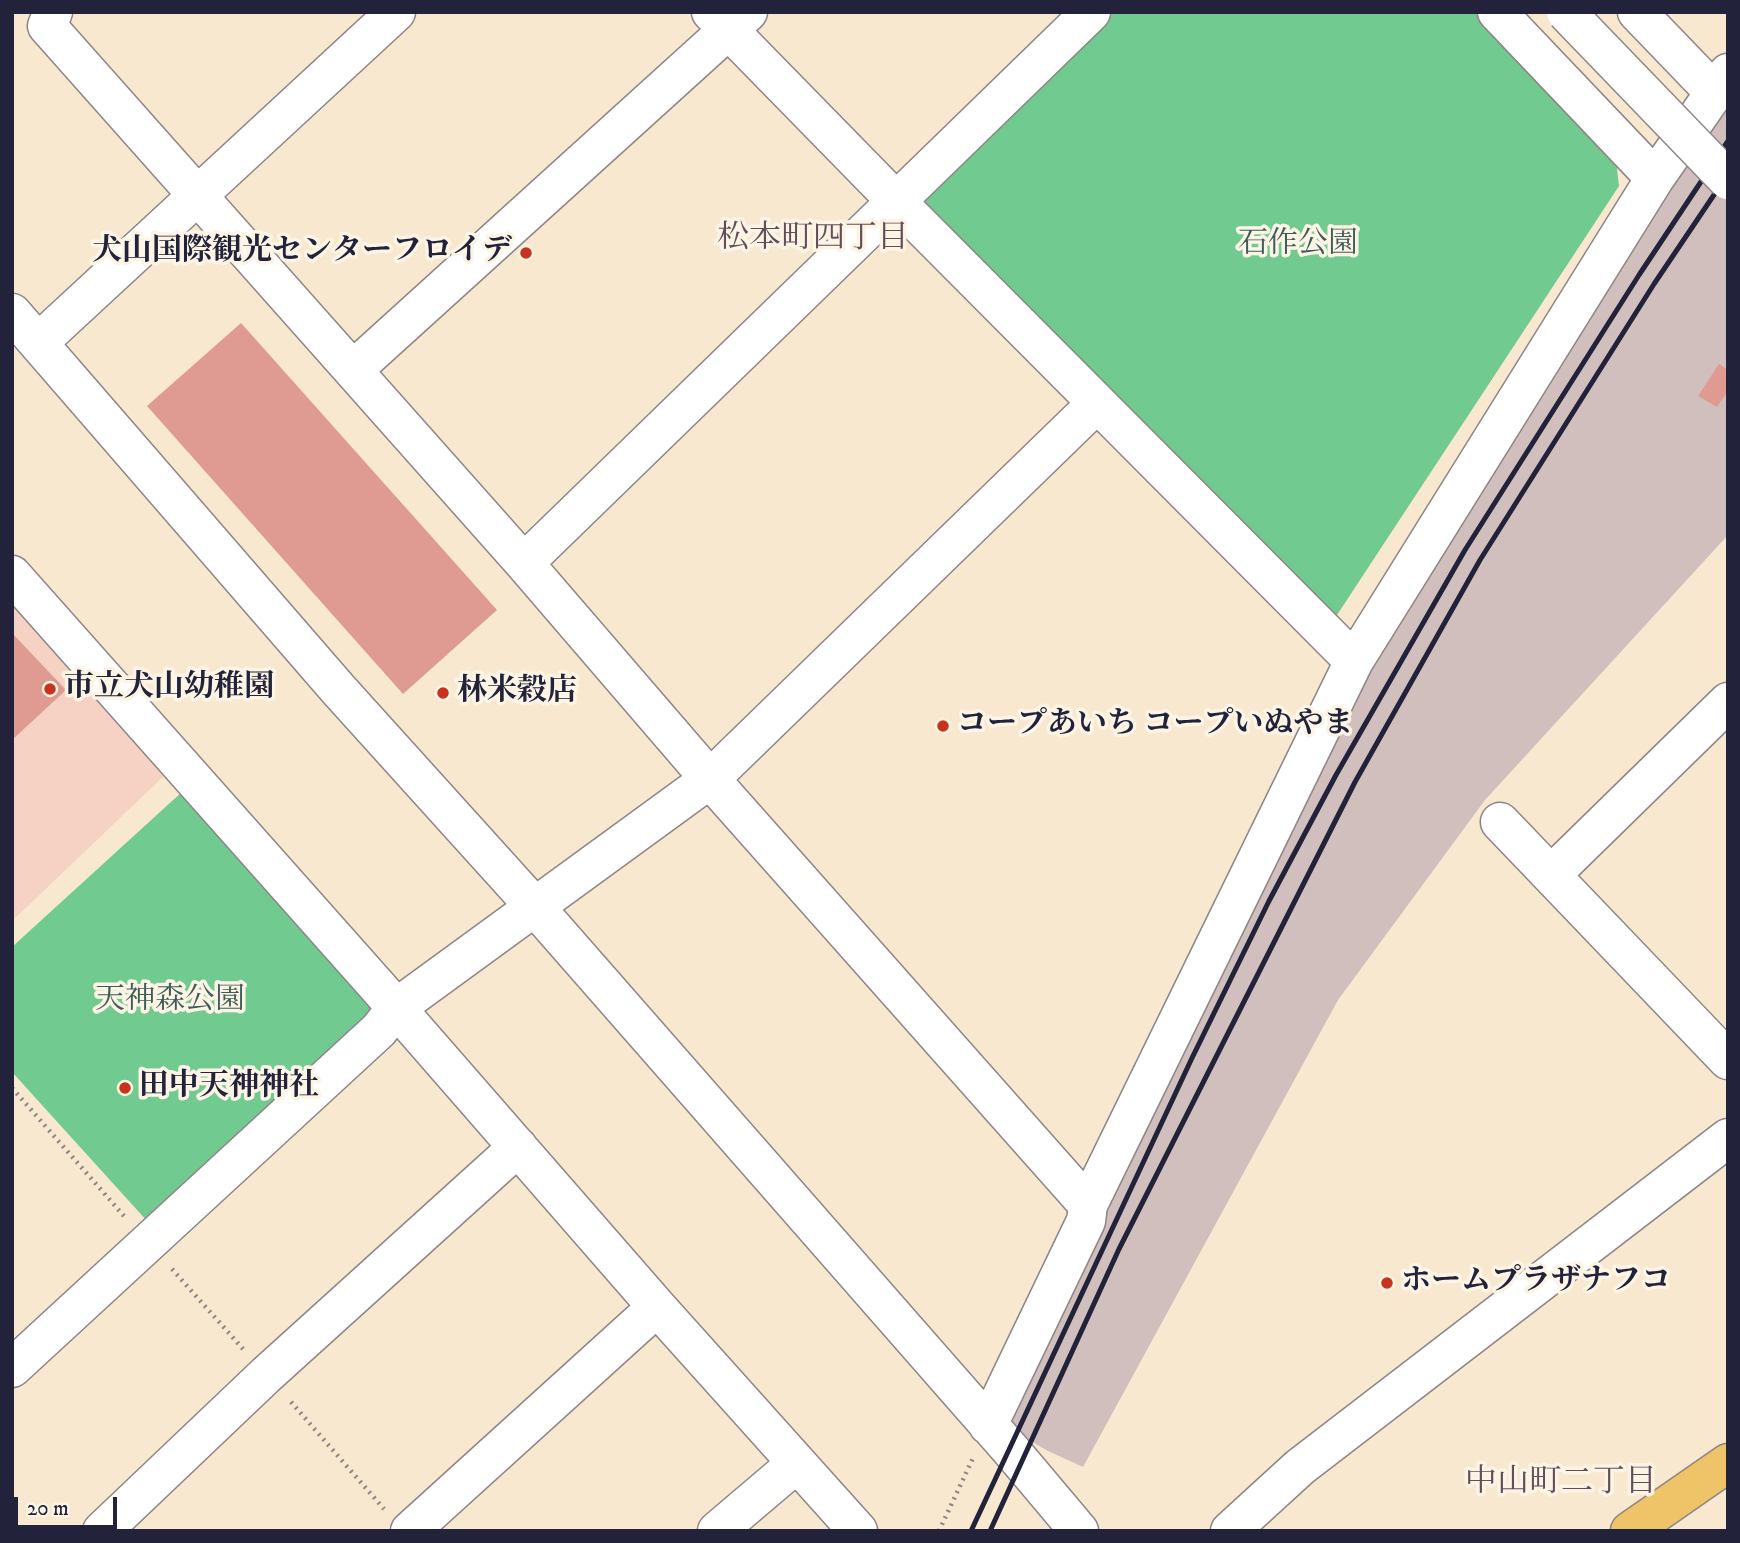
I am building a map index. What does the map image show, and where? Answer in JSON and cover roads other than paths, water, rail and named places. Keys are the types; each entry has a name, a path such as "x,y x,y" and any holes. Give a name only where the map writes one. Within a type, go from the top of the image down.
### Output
{"main road":[{"path":"1630,1531 1728,1463"}],"street":[{"path":"53,12 47,26 524,563 710,779 1088,1205"},
{"path":"39,342 396,12"},
{"path":"524,563 1091,12"},
{"path":"1497,12 1655,178"},
{"path":"1566,12 1728,180"},
{"path":"988,1425 1086,1221 1088,1205 1354,661 1655,178 1721,82 1637,12"},
{"path":"353,370 729,18 896,201 1354,661"},
{"path":"12,313 338,689 535,907 1079,1531"},
{"path":"12,1367 379,1030 396,1008 710,779 1097,403"},
{"path":"12,575 858,1531"},
{"path":"1551,875 1728,702"},
{"path":"1500,822 1728,1060"},
{"path":"1230,1531 1300,1467 1728,1138"},
{"path":"102,1531 266,1375 519,1147"},
{"path":"410,1531 657,1307"},
{"path":"717,1531 797,1463"}],"railway":[{"path":"971,1531 1192,1058 1269,901 1336,775 1465,550 1639,275 1728,141"},
{"path":"990,1531 1119,1249 1355,782 1480,560 1654,284 1728,174"}],"place":[{"name":"犬山国際観光センターフロイデ","path":"526,253"},
{"name":"市立犬山幼稚園","path":"50,689"},
{"name":"林米穀店","path":"443,693"},
{"name":"コープあいち コープいぬやま","path":"943,726"},
{"name":"田中天神神社","path":"125,1088"},
{"name":"ホームプラザナフコ","path":"1387,1283"}],"district":[{"name":"松本町四丁目","path":"813,240"},
{"name":"中山町二丁目","path":"1561,1484"}],"park label":[{"name":"石作公園","path":"1298,246"},
{"name":"天神森公園","path":"170,1002"}]}
